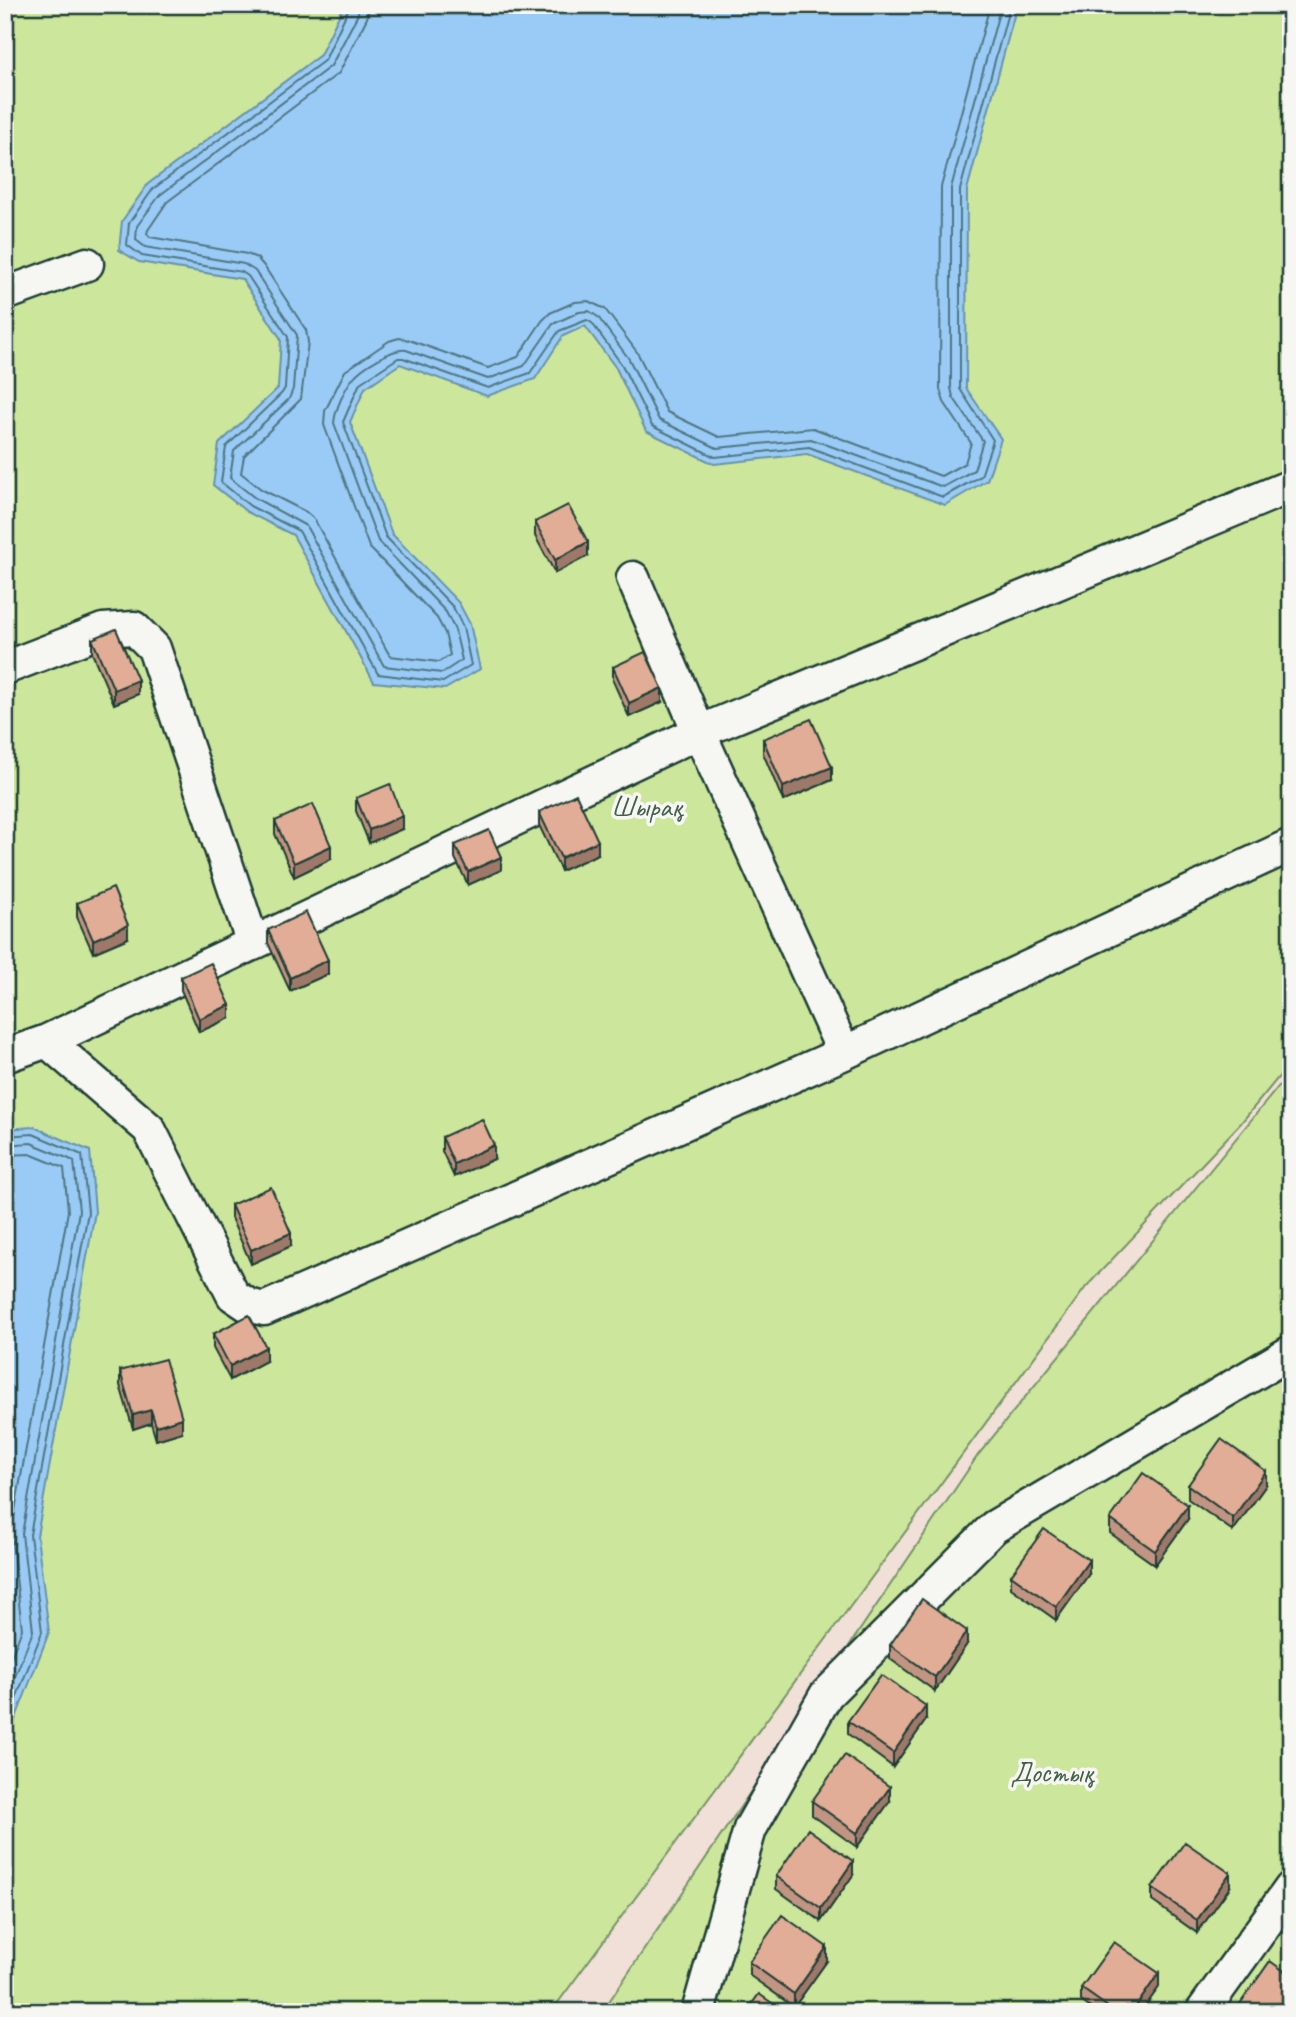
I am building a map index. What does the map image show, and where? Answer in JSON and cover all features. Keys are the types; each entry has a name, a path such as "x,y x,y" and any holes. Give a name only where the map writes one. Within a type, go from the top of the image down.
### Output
{"street":[{"path":"5,294 87,264"},
{"path":"5,1056 47,1041 699,732 1291,486"},
{"path":"633,578 699,732 844,1053"},
{"path":"5,668 103,630 134,628 154,648 253,944"},
{"path":"47,1041 149,1129 233,1295 248,1305 264,1309 844,1053 1291,845"},
{"path":"698,2012 750,1829 826,1695 993,1527 1291,1352"},
{"path":"1202,2012 1291,1888"}],"green space":[{"name":"Шырақ","path":"5,5 1291,5 1291,1062 1241,1123 1086,1287 551,2012 5,2012"},
{"name":"Достық","path":"1291,1071 1291,2012 602,2012 978,1455"}],"water":[{"path":"344,5 1017,5 967,190 966,388 1001,439 987,480 945,505 807,454 714,464 646,431 616,368 585,326 563,336 535,379 487,396 400,364 365,388 350,422 392,534 459,603 470,624 480,669 445,689 374,682 293,535 247,512 213,485 219,444 278,388 281,339 242,279 139,262 119,250 122,221 148,184 320,55"},
{"path":"34,1127 90,1151 95,1212 37,1536 49,1632 5,1746 5,1129"}],"building":[{"path":"568,505 588,542 555,560 535,522"},
{"path":"116,629 138,680 114,690 92,639"},
{"path":"645,652 662,688 629,703 613,667"},
{"path":"811,719 832,767 783,787 763,739"},
{"path":"390,784 402,816 369,830 356,798"},
{"path":"576,794 598,841 561,858 539,812"},
{"path":"313,804 331,846 294,863 275,821"},
{"path":"489,830 501,857 468,872 455,845"},
{"path":"113,888 128,925 93,940 77,903"},
{"path":"306,912 328,960 290,978 268,930"},
{"path":"211,963 230,1005 199,1019 181,977"},
{"path":"482,1119 494,1145 454,1164 442,1137"},
{"path":"271,1187 291,1233 251,1250 231,1205"},
{"path":"249,1315 266,1347 230,1366 213,1334"},
{"path":"165,1359 182,1418 156,1426 151,1410 133,1415 120,1371"},
{"path":"1221,1439 1266,1471 1233,1518 1188,1485"},
{"path":"1143,1473 1188,1505 1155,1551 1110,1519"},
{"path":"1044,1529 1089,1560 1056,1607 1011,1575"},
{"path":"922,1599 967,1631 935,1677 890,1645"},
{"path":"881,1675 926,1706 893,1753 848,1721"},
{"path":"845,1755 890,1787 857,1833 812,1801"},
{"path":"808,1829 853,1861 821,1908 776,1876"},
{"path":"1185,1842 1230,1873 1197,1920 1152,1888"},
{"path":"782,1915 827,1947 794,1994 749,1962"},
{"path":"1114,1942 1159,1973 1132,2012 1115,2012 1081,1988"},
{"path":"1270,1961 1291,1976 1291,2012 1242,2012 1237,2008"},
{"path":"759,1994 785,2012 746,2012"}]}
